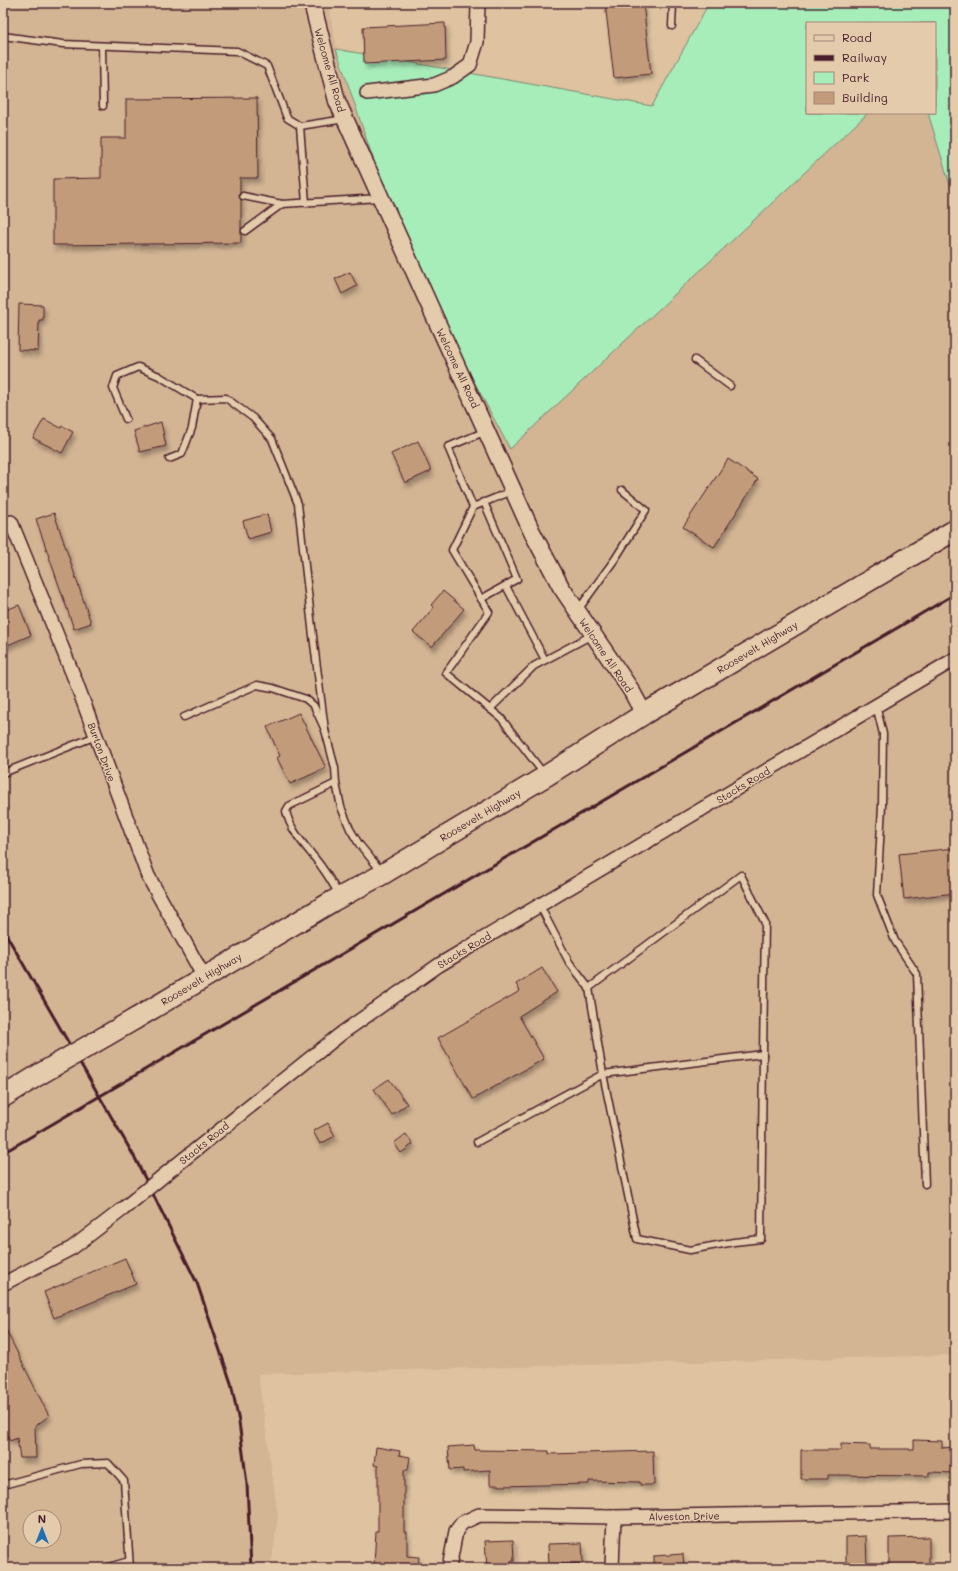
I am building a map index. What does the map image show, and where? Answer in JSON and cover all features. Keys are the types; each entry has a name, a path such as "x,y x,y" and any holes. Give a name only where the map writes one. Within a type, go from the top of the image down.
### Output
{"main road":[{"name":"Roosevelt Highway","path":"3,1097 204,977 382,874 546,776 644,714 955,530"}],"street":[{"name":"Welcome All Road","path":"312,3 335,92 345,119 531,530 550,568 577,611 631,690 644,714"},
{"path":"366,92 434,85 453,77 470,65 478,42 478,3"},
{"name":"Burton Drive","path":"11,522 76,682 148,876 204,977"},
{"name":"Stacks Road","path":"3,1284 72,1248 123,1209 342,1033 439,965 955,659"},
{"name":"Alveston Drive","path":"450,1568 456,1531 462,1523 479,1516 614,1517 955,1511"},
{"path":"612,1568 614,1517"}],"lane":[{"path":"672,26 673,3"},
{"path":"3,36 63,44 236,51 267,66 287,118 300,126 345,119"},
{"path":"102,46 102,106"},
{"path":"300,126 306,203"},
{"path":"243,196 282,204 380,198"},
{"path":"244,231 282,204"},
{"path":"695,360 730,386"},
{"path":"126,419 113,388 117,376 138,367 159,376 197,399 226,398 253,418 272,439 298,504 325,730"},
{"path":"169,459 182,454 192,428 197,399"},
{"path":"473,507 448,447 487,431"},
{"path":"514,490 473,507 452,550 489,612 446,673 501,718 546,776"},
{"path":"577,611 615,559 646,510 622,490"},
{"path":"482,599 517,580 484,502"},
{"path":"506,586 545,660"},
{"path":"490,709 534,666 593,634"},
{"path":"184,717 257,685 273,688 306,699 314,706 325,730 336,768 336,783 342,807 350,829 382,874"},
{"path":"876,705 883,734 882,806 877,895 895,941 917,974 924,1184"},
{"path":"3,773 96,736"},
{"path":"336,783 289,806 286,811 288,818 299,838 323,869 340,897"},
{"path":"540,906 569,962 589,988 603,1074 637,1239 690,1250 761,1239 765,923 741,875 589,988"},
{"path":"478,1142 603,1074 763,1054"},
{"path":"3,1485 82,1464 108,1463 124,1482 130,1568"},
{"path":"105,1568 129,1561"}],"shaded area":[{"path":"3,3 328,3 339,61 404,250 510,448 867,114 928,114 955,202 955,1355 258,1374 278,1516 271,1568 3,1568"}],"green space":[{"path":"709,3 955,3 955,201 928,114 936,114 936,22 806,22 806,114 867,114 510,449 404,250 336,49 652,106"}],"building":[{"path":"605,3 643,3 651,74 614,78"},
{"path":"445,23 446,60 364,64 363,27"},
{"path":"257,98 258,178 240,178 239,195 241,200 241,243 53,245 53,179 101,178 101,138 126,138 126,99"},
{"path":"350,272 357,286 342,294 335,279"},
{"path":"19,304 43,305 43,320 39,320 38,351 18,350"},
{"path":"44,419 61,428 62,426 73,432 62,453 33,438"},
{"path":"161,422 166,446 140,452 134,431"},
{"path":"418,441 431,471 405,483 391,454"},
{"path":"728,459 758,479 714,547 683,527"},
{"path":"54,513 91,623 74,629 36,519"},
{"path":"267,514 271,532 248,539 243,521"},
{"path":"443,591 464,609 432,647 413,632 434,607 431,605"},
{"path":"19,605 31,635 3,647 3,611"},
{"path":"299,713 326,768 290,784 277,758 280,756 267,727"},
{"path":"955,848 955,893 904,899 899,854"},
{"path":"542,968 557,992 519,1016 544,1059 473,1099 438,1038 520,991 516,984"},
{"path":"389,1079 407,1104 392,1115 374,1089"},
{"path":"328,1123 335,1136 320,1144 313,1131"},
{"path":"406,1134 413,1144 401,1153 394,1143"},
{"path":"125,1258 136,1284 54,1318 44,1292"},
{"path":"3,1324 49,1416 35,1426 36,1458 20,1458 17,1438 10,1441 3,1425"},
{"path":"914,1440 942,1441 942,1448 955,1447 955,1473 929,1472 929,1476 828,1475 828,1479 801,1479 801,1450 841,1450 841,1444 870,1445 870,1449 914,1449"},
{"path":"474,1445 475,1450 549,1451 549,1454 653,1451 654,1485 640,1485 640,1482 589,1481 589,1484 490,1485 490,1470 463,1472 463,1469 450,1470 448,1447"},
{"path":"376,1447 400,1451 399,1455 410,1457 408,1470 404,1470 404,1532 407,1532 407,1556 419,1557 418,1568 381,1568 381,1565 374,1565 376,1531 378,1531 378,1466 374,1465"},
{"path":"866,1536 867,1568 846,1568 846,1537"},
{"path":"929,1537 929,1565 889,1565 889,1538"},
{"path":"513,1540 514,1561 511,1561 511,1568 487,1568 485,1541"},
{"path":"582,1543 583,1563 549,1564 548,1544"},
{"path":"683,1554 684,1568 654,1568 654,1556"}],"railway":[{"path":"3,1153 955,594"},
{"path":"3,929 135,1158 197,1283 231,1383 239,1422 247,1484 251,1568"}]}
